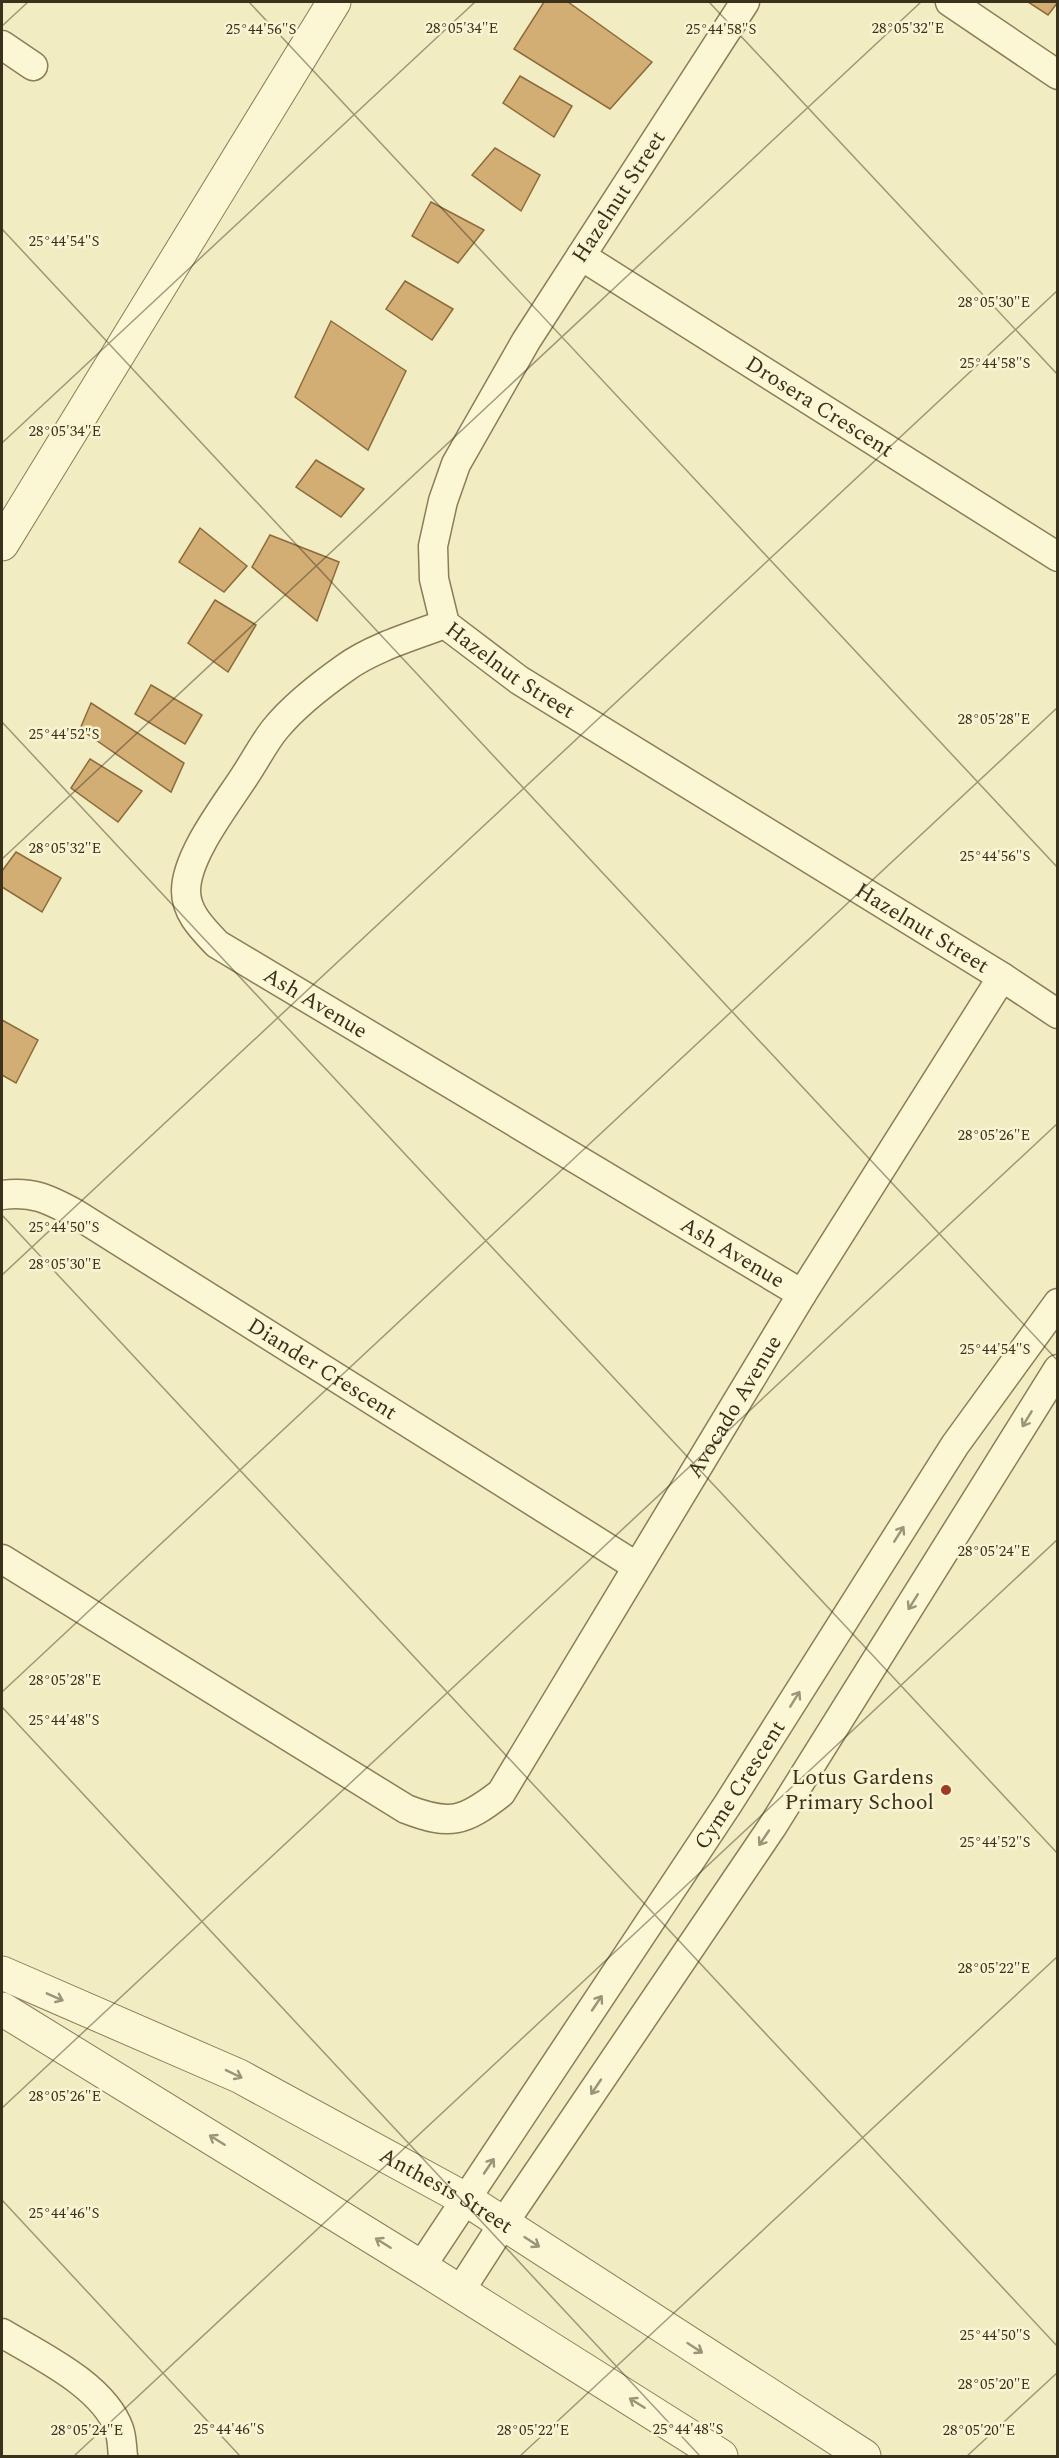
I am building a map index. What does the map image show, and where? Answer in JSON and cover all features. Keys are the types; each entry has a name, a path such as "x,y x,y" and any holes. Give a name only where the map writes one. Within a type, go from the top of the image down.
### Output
{"street":[{"path":"2,544 10,511 334,2"},
{"name":"Hazelnut Street","path":"745,2 526,341 456,464 443,501 433,546 434,579 445,624 519,680 1002,977 1058,1014"},
{"path":"950,2 1058,75"},
{"path":"2,45 33,66"},
{"name":"Drosera Crescent","path":"581,256 1058,558"},
{"name":"Ash Avenue","path":"445,624 393,644 347,666 309,696 276,728 200,847 190,869 186,890 189,908 199,926 217,944 802,1294"},
{"name":"Avocado Avenue","path":"2,1558 406,1809 430,1818 455,1820 480,1809 501,1793 802,1294 1002,977"},
{"name":"Diander Crescent","path":"2,1195 17,1193 43,1196 76,1214 636,1566"},
{"name":"Cyme Crescent","path":"422,2267 728,1804 955,1445 1058,1303"},
{"path":"460,2291 772,1827 1058,1369"},
{"name":"Anthesis Street","path":"2,1973 239,2076 467,2200 864,2457"},
{"path":"2,2009 422,2267 722,2457"},
{"path":"2,2333 87,2387 107,2407 119,2429 123,2457"}],"building":[{"path":"544,2 568,2 652,62 610,109 514,49"},
{"path":"1028,2 1058,2 1048,15"},
{"path":"520,76 572,106 554,137 503,103"},
{"path":"495,148 540,175 521,211 472,175"},
{"path":"431,202 484,230 458,263 412,236"},
{"path":"405,281 453,309 432,340 386,309"},
{"path":"331,321 406,371 368,450 295,397"},
{"path":"316,460 364,489 341,517 296,487"},
{"path":"200,528 247,566 224,592 179,562"},
{"path":"270,535 339,562 317,621 252,567"},
{"path":"215,600 256,625 228,672 188,643"},
{"path":"151,685 202,715 185,744 135,714"},
{"path":"91,703 184,763 171,792 80,729"},
{"path":"90,759 142,791 118,822 71,788"},
{"path":"16,852 61,878 42,912 2,887 2,871"},
{"path":"2,1020 38,1040 16,1083 2,1075"}],"place":[{"name":"Lotus Gardens Primary School","path":"946,1790"}]}
